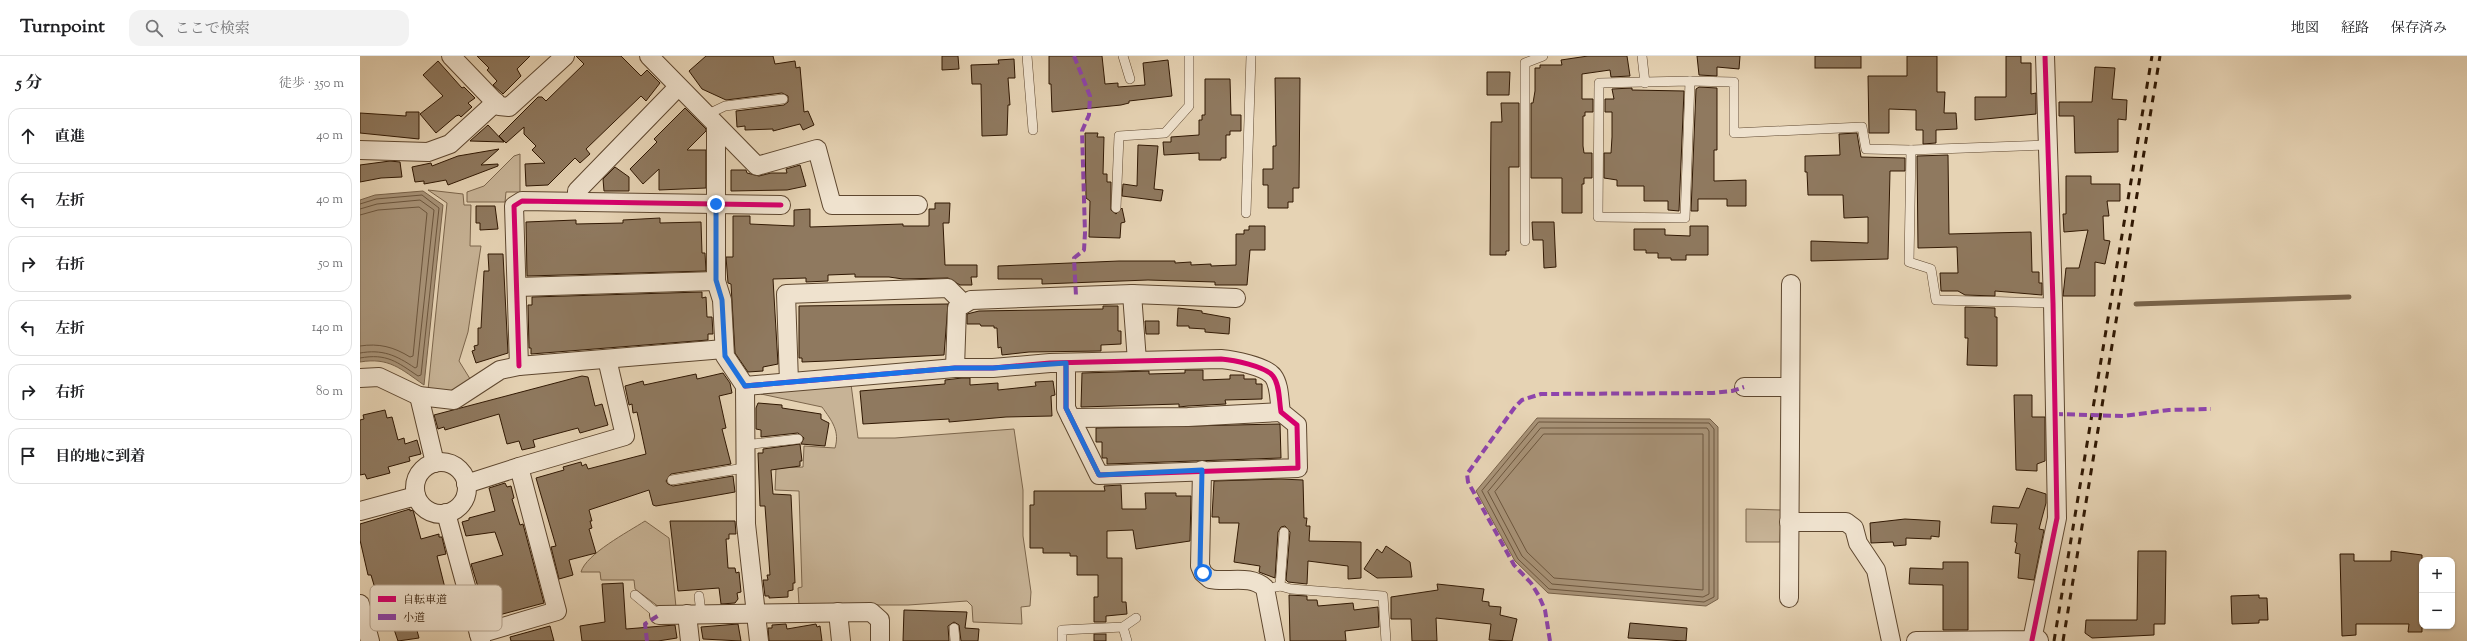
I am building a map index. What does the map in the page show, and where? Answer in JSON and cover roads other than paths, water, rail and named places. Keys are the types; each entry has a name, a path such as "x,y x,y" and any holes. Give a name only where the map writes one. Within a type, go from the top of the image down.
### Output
{"street":[{"path":"451,56 499,106 509,107 565,56"},
{"path":"648,56 757,166 818,148 832,205 918,205"},
{"path":"1916,641 2035,641 2057,518 2053,303 2045,56"},
{"path":"577,201 577,191 678,87"},
{"path":"360,150 428,152 450,144 496,102"},
{"path":"711,121 716,204 716,280 722,300 725,356 745,386 744,468 747,539 759,641"},
{"path":"519,366 514,206 522,201 781,205"},
{"path":"517,287 716,280"},
{"path":"1789,598 1791,284"},
{"path":"789,382 786,294 948,288 964,304"},
{"path":"1132,294 1137,361"},
{"path":"955,368 957,308 971,300 1132,294 1236,298"},
{"path":"360,378 379,377 419,396 454,400 500,370 519,366 724,349"},
{"path":"745,386 955,368 993,368 1066,363 1221,358 1236,360 1268,371 1277,384 1281,412"},
{"path":"466,484 625,436 607,359"},
{"path":"1066,363 1066,408 1070,418 1099,475 1202,470 1298,468 1297,425 1281,412 1188,417 1070,418"},
{"path":"1744,387 1790,387"},
{"path":"419,396 435,463"},
{"path":"435,463 447,463 460,470 466,484 464,500 454,511 446,513 431,512 424,508 416,496 416,480 420,473 425,468 435,463"},
{"path":"502,630 557,611 519,467"},
{"path":"1202,470 1200,566 1203,573 1210,579 1253,581 1273,587 1275,641"},
{"path":"360,511 416,496"},
{"path":"446,513 466,585"},
{"path":"1790,522 1846,522 1854,528 1858,543 1876,570 1891,641"},
{"path":"360,604 370,641"},
{"path":"690,641 695,608"},
{"path":"659,615 695,608 755,612 872,612 880,620 880,641"},
{"path":"838,612 841,641"},
{"path":"480,637 498,631"}],"lane":[{"path":"1027,56 1033,130"},
{"path":"1123,56 1130,79"},
{"path":"1116,208 1119,136 1165,133 1189,106 1189,56"},
{"path":"1246,212 1252,56"},
{"path":"1525,241 1525,63 1543,56"},
{"path":"1642,56 1645,83"},
{"path":"1690,80 1685,218 1598,217 1599,83 1645,83 1690,80 1734,82 1734,133 1862,127 1866,148 1910,150 2047,145"},
{"path":"711,121 724,106 783,99"},
{"path":"1910,150 1909,262 1932,269 1936,300 2053,303"},
{"path":"744,445 798,439"},
{"path":"672,480 744,468"},
{"path":"1284,532 1273,587 1383,596 1386,641"},
{"path":"635,595 659,615"},
{"path":"1062,641 1062,630 1123,627 1136,618"},
{"path":"1123,627 1127,641"},
{"path":"954,628 955,641"}],"water":[{"path":"423,191 443,205 424,385 401,369 387,363 379,361 360,362 360,200 375,195"},
{"path":"1537,418 1710,419 1718,427 1718,599 1706,606 1548,593 1515,561 1476,491"}],"waterway":[{"path":"2136,304 2349,297"}],"railway":[{"path":"2054,641 2152,56"},
{"path":"2063,641 2160,56"}]}
